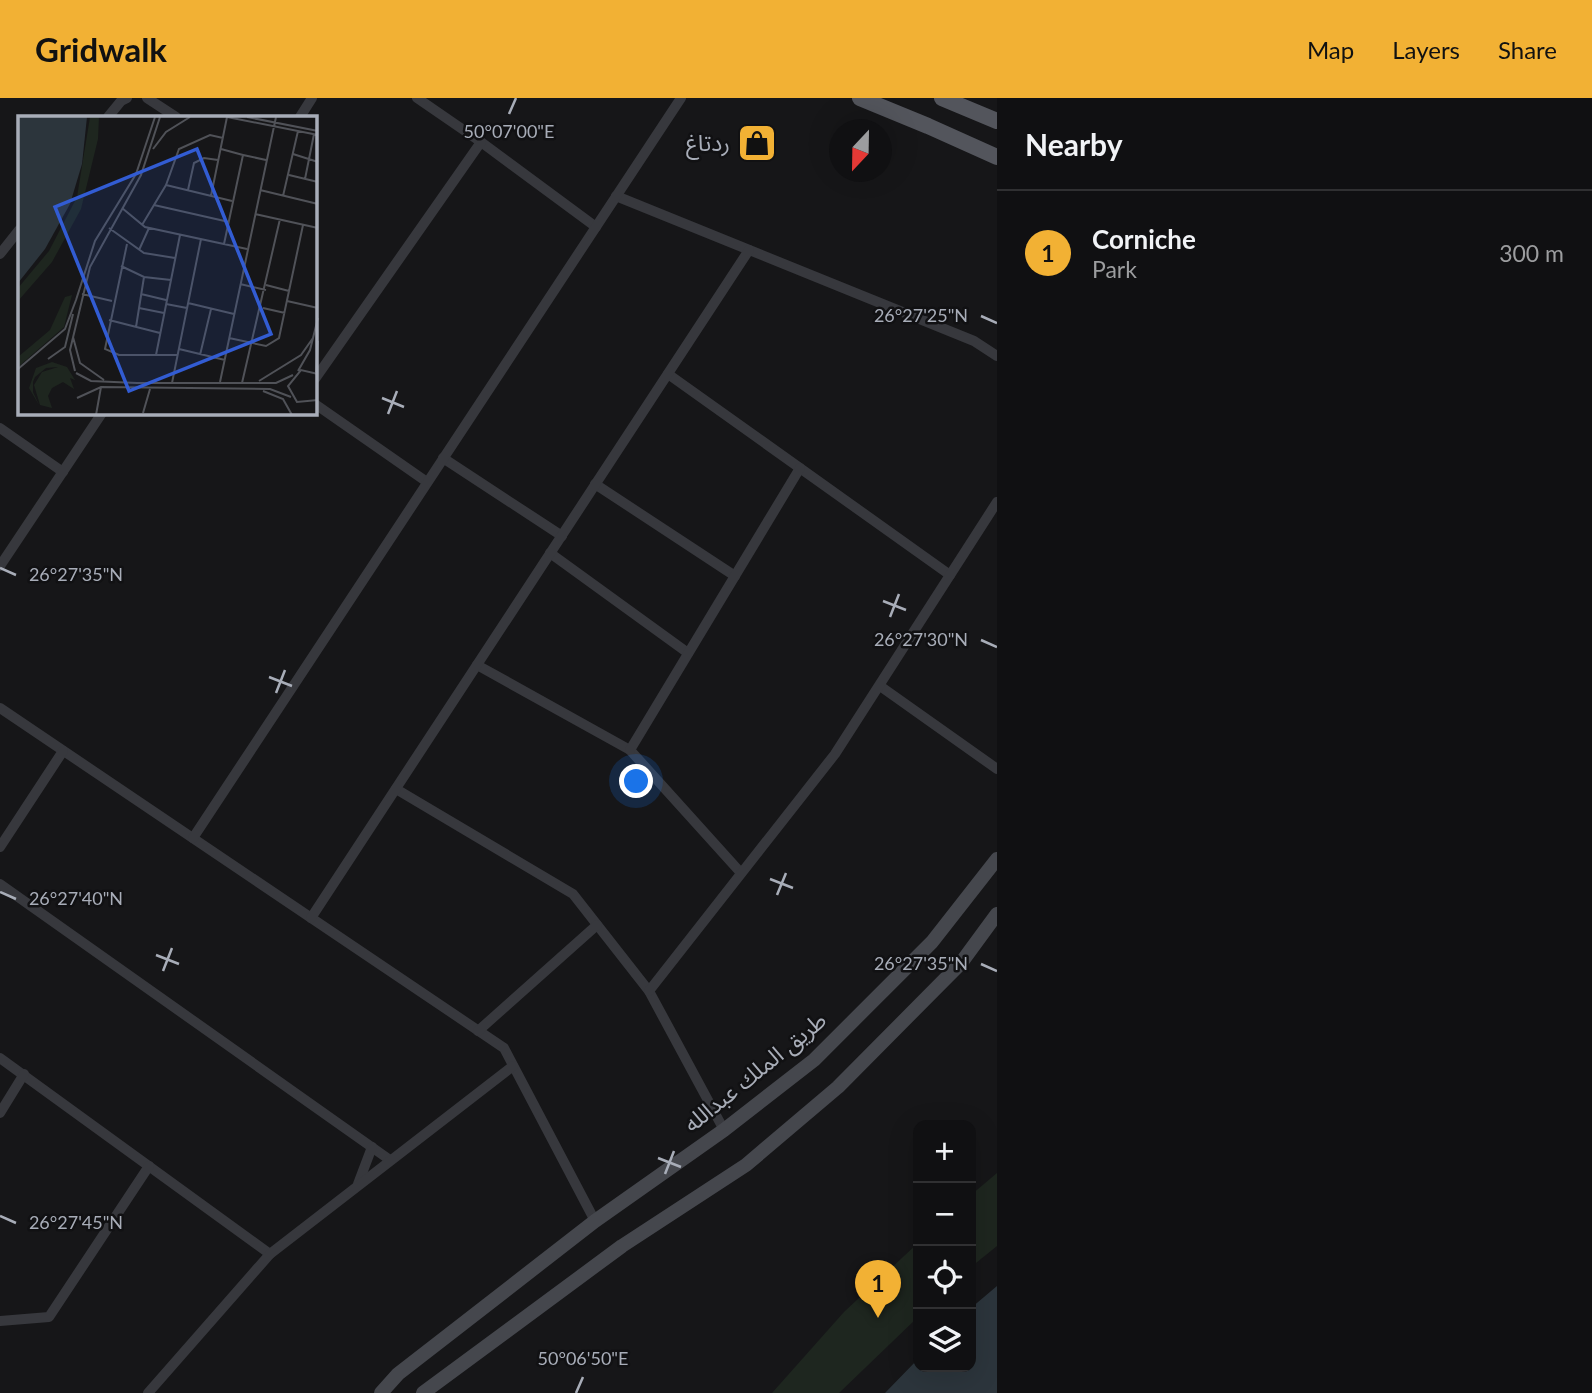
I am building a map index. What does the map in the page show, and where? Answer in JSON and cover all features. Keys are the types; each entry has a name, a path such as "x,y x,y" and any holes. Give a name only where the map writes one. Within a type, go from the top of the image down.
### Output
{"main road":[{"path":"860,98 997,157"},
{"path":"942,98 997,121"}],"street":[{"path":"109,116 127,98"},
{"path":"146,98 174,116"},
{"path":"301,116 312,98"},
{"path":"417,98 596,227"},
{"path":"192,838 681,98"},
{"path":"317,376 481,142"},
{"path":"616,196 974,341 997,356"},
{"path":"0,254 18,231"},
{"path":"311,918 749,250"},
{"path":"668,374 950,575"},
{"path":"317,405 427,482"},
{"path":"0,566 101,415"},
{"path":"0,428 63,472"},
{"path":"443,458 562,536"},
{"path":"630,750 800,468"},
{"path":"595,484 735,576"},
{"path":"649,991 835,754 997,502"},
{"path":"550,553 688,653"},
{"path":"477,665 630,750 741,873"},
{"path":"880,685 997,769"},
{"path":"0,708 504,1048 595,1221"},
{"path":"0,848 64,751"},
{"path":"396,789 573,894 649,991 724,1130"},
{"name":"طريق الملك عبدالله","path":"380,1393 398,1374 595,1221 724,1130 814,1060 932,942 997,859"},
{"path":"0,884 390,1160"},
{"path":"423,1393 622,1246 746,1165 838,1087 961,963 997,914"},
{"path":"478,1031 597,925"},
{"path":"0,1058 270,1254"},
{"path":"148,1393 270,1254 513,1066"},
{"path":"0,1113 24,1074"},
{"path":"356,1186 372,1147"},
{"path":"0,1321 49,1317 149,1166"}],"shaded area":[{"path":"997,1173 997,1246 976,1263 976,1246 976,1191"},
{"path":"913,1248 913,1322 839,1393 772,1393 844,1312"},
{"path":"997,1286 997,1393 885,1393 913,1364 913,1372 976,1372 976,1304"}],"place":[{"name":"ردتاغ","path":"757,143"},
{"name":"Corniche","path":"878,1318"}]}
